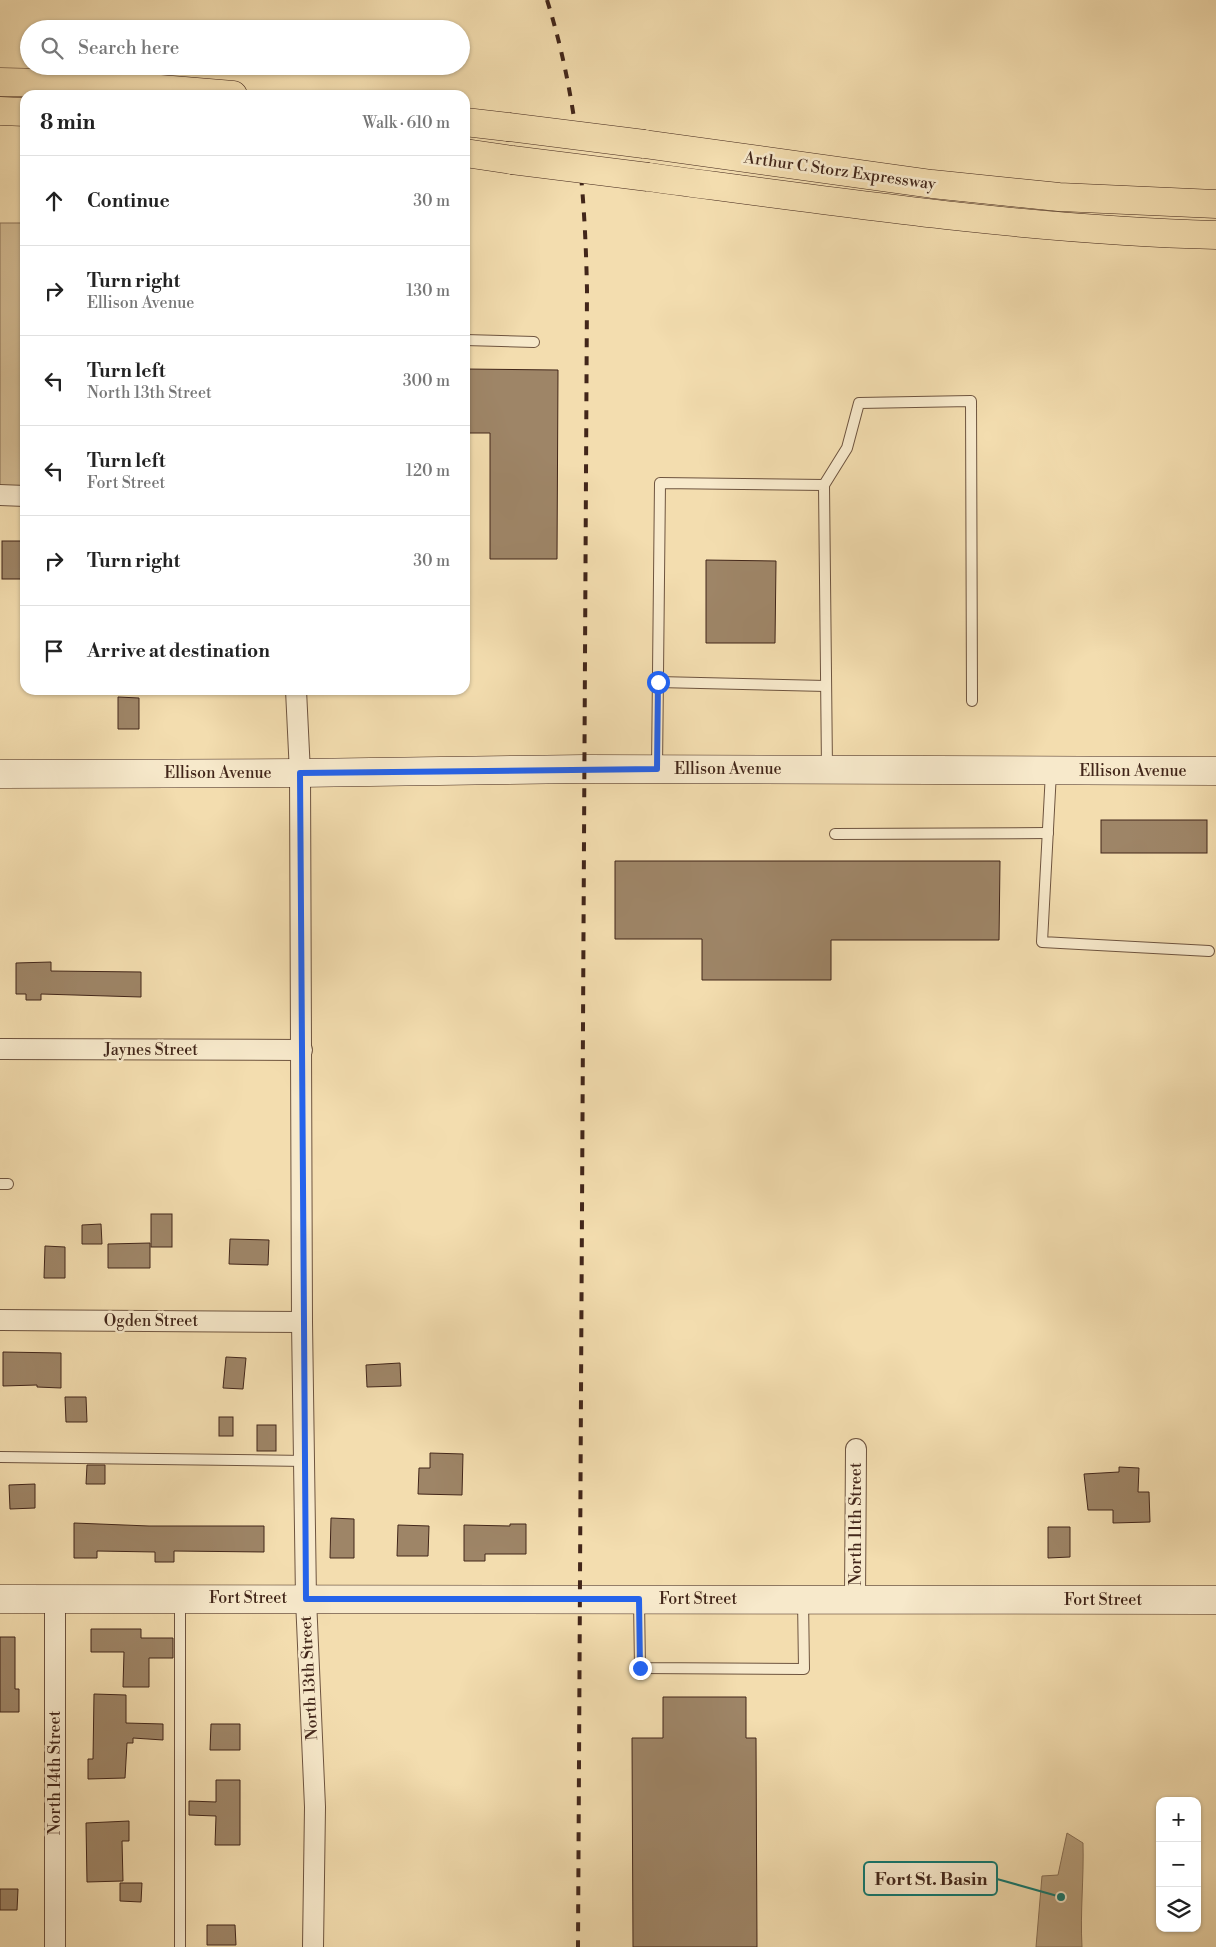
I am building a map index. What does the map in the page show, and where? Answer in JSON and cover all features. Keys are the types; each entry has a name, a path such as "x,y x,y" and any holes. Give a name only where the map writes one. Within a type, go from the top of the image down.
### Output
{"highway":[{"path":"0,82 99,84 172,90"},
{"path":"0,111 20,112"},
{"name":"Arthur C Storz Expressway","path":"470,123 644,144 932,184 1059,197 1216,204"},
{"name":"Arthur C Storz Expressway","path":"470,154 995,222 1059,228 1216,236"}],"street":[{"path":"0,495 20,496"},
{"name":"North 13th Street","path":"296,695 300,773 302,1322 306,1461 306,1599 315,1807 313,1947"},
{"name":"Ellison Avenue","path":"0,774 657,769 1216,771"},
{"name":"Jaynes Street","path":"0,1049 302,1050"},
{"name":"Ogden Street","path":"0,1320 302,1322"},
{"name":"North 11th Street","path":"856,1449 856,1600"},
{"name":"Fort Street","path":"0,1599 1216,1600"},
{"name":"North 14th Street","path":"55,1599 55,1947"}],"lane":[{"path":"470,340 534,342"},
{"path":"827,770 824,485 847,448 859,403 971,402 972,701"},
{"path":"657,769 660,483 824,485"},
{"path":"658,682 826,686"},
{"path":"1052,771 1042,942 1209,951"},
{"path":"835,834 1048,834"},
{"path":"0,1457 306,1461"},
{"path":"180,1598 180,1947"},
{"path":"639,1599 640,1668 804,1668 804,1599"}],"shaded area":[{"path":"0,223 20,223 20,496 0,496"},
{"path":"1067,1833 1083,1843 1082,1947 1036,1947 1042,1876 1058,1875"}],"building":[{"path":"470,369 558,370 557,559 490,559 490,433 470,433"},
{"path":"2,541 20,541 20,579 2,579"},
{"path":"706,560 776,561 775,643 706,643"},
{"path":"118,697 139,698 139,729 118,729"},
{"path":"1101,820 1207,820 1207,853 1101,853"},
{"path":"615,861 1000,861 999,940 831,940 831,980 702,980 702,939 615,939"},
{"path":"51,962 51,971 141,972 141,997 41,994 41,1000 26,1000 26,994 16,994 16,963"},
{"path":"151,1214 172,1214 172,1247 151,1247"},
{"path":"101,1224 102,1244 82,1244 82,1225"},
{"path":"230,1239 269,1240 268,1265 229,1264"},
{"path":"150,1243 150,1268 108,1268 108,1244"},
{"path":"45,1246 65,1247 65,1278 44,1278"},
{"path":"3,1352 61,1353 61,1388 37,1387 37,1385 3,1386"},
{"path":"226,1357 246,1358 243,1389 223,1388"},
{"path":"400,1363 401,1386 367,1387 366,1365"},
{"path":"65,1397 86,1397 87,1422 66,1422"},
{"path":"219,1417 233,1417 233,1436 219,1436"},
{"path":"257,1425 276,1425 276,1451 257,1451"},
{"path":"430,1453 463,1454 462,1495 418,1494 419,1468 430,1468"},
{"path":"87,1465 105,1465 105,1484 86,1484"},
{"path":"1119,1467 1139,1468 1138,1492 1149,1492 1150,1522 1113,1523 1113,1510 1088,1510 1084,1474 1119,1472"},
{"path":"35,1484 35,1508 10,1509 9,1485"},
{"path":"331,1518 354,1519 354,1558 330,1558"},
{"path":"74,1523 149,1526 264,1526 264,1552 174,1551 174,1562 155,1562 155,1552 97,1551 97,1558 74,1558"},
{"path":"510,1524 526,1524 526,1554 485,1554 485,1561 464,1561 464,1525 510,1526"},
{"path":"398,1525 429,1526 428,1556 397,1556"},
{"path":"1048,1527 1070,1527 1070,1557 1048,1558"},
{"path":"91,1629 141,1629 141,1638 173,1638 173,1658 149,1658 149,1687 123,1687 124,1652 91,1652"},
{"path":"0,1637 15,1637 15,1689 19,1689 19,1712 0,1712"},
{"path":"94,1694 126,1695 126,1723 163,1724 163,1740 133,1738 133,1743 127,1743 125,1778 88,1779 88,1759 93,1759"},
{"path":"663,1697 746,1697 746,1738 756,1738 757,1947 633,1947 632,1738 663,1738"},
{"path":"211,1724 240,1724 240,1750 210,1750"},
{"path":"216,1780 240,1780 240,1845 215,1845 216,1816 189,1815 189,1801 216,1802"},
{"path":"129,1821 129,1841 122,1841 123,1881 87,1882 86,1823"},
{"path":"120,1883 142,1883 141,1902 120,1901"},
{"path":"0,1889 18,1889 17,1910 0,1910"},
{"path":"207,1925 235,1925 236,1945 207,1945"}],"railway":[{"path":"547,0 566,71 578,144 584,216 587,290 578,1947"}],"place":[{"name":"Fort St. Basin","path":"1061,1897"}],"route":[{"path":"640,1668 639,1599 306,1599 306,1461 302,1322 300,773 657,769 658,682"}]}
